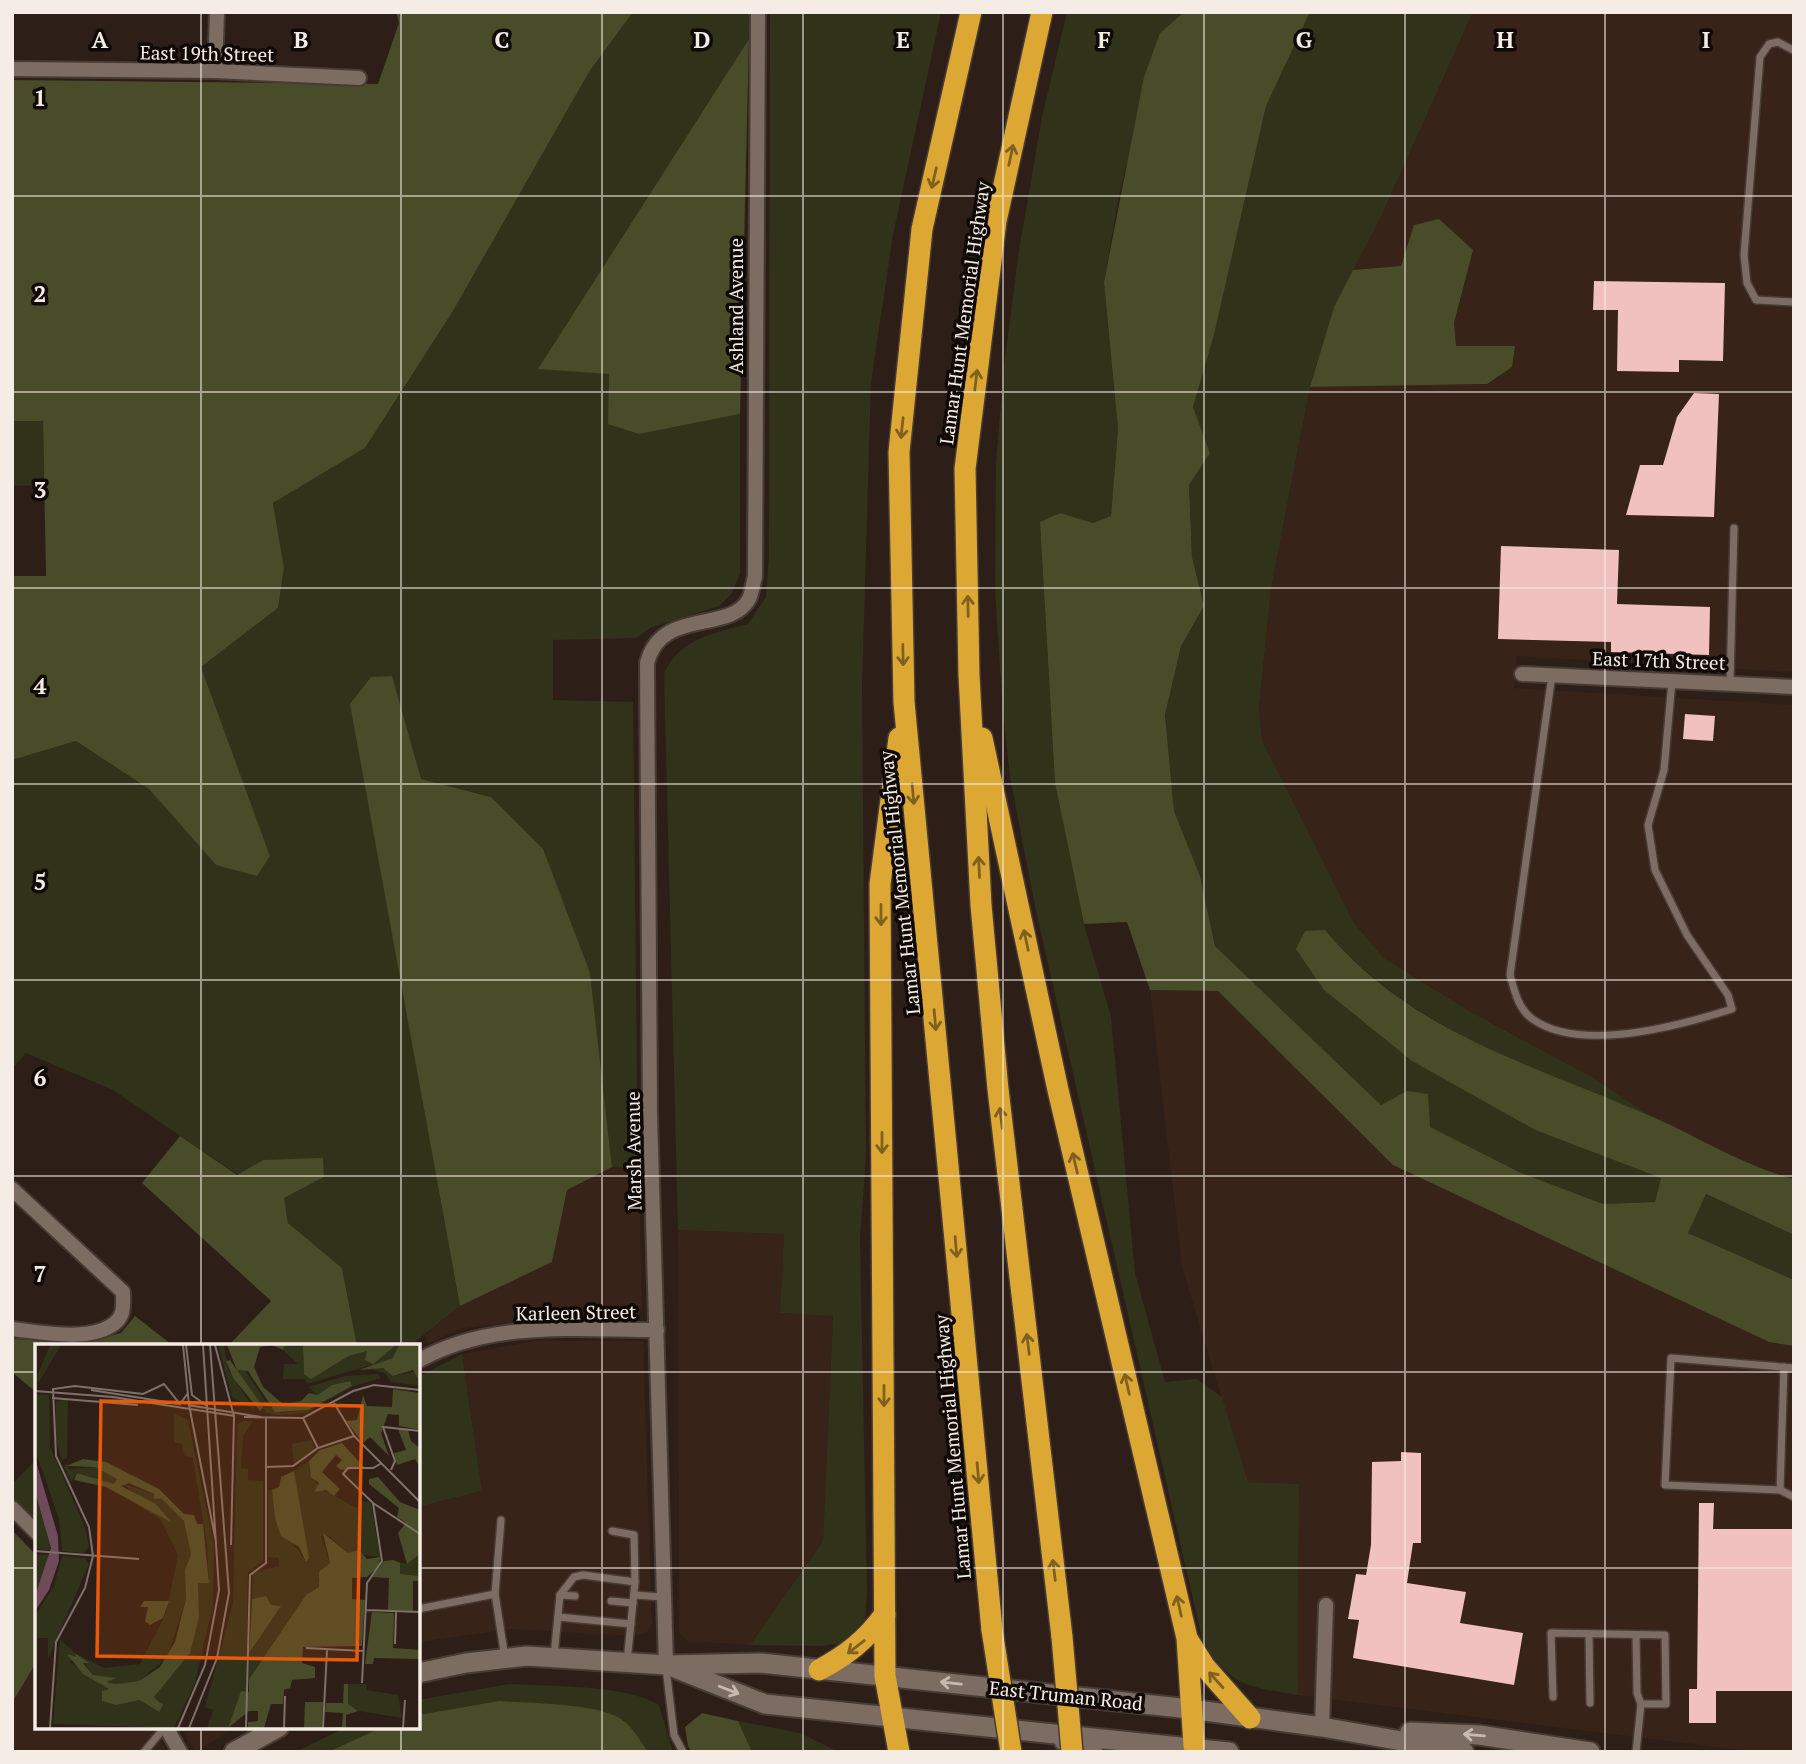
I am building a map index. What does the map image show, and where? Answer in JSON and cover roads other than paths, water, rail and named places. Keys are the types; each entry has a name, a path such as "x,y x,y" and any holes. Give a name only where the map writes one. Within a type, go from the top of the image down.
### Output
{"highway":[{"name":"Lamar Hunt Memorial Highway","path":"971,12 922,229 901,439 904,702 992,1630 1011,1752"},
{"name":"Lamar Hunt Memorial Highway","path":"1042,12 996,220 965,469 969,675 981,905 998,1088 1062,1637 1072,1752"},
{"path":"969,675 1058,1090 1186,1638 1195,1749"},
{"path":"899,1752 885,1676 880,884 904,702"},
{"path":"818,1670 845,1656 868,1637 885,1614"},
{"path":"1186,1638 1205,1667 1250,1718"}],"main road":[{"name":"East Truman Road","path":"420,1673 466,1662 505,1659 553,1658 666,1665 761,1663 1190,1709 1322,1727 1464,1752"},
{"name":"East Truman Road","path":"666,1665 765,1703 1229,1752"},
{"path":"1322,1727 1479,1735 1590,1752"},
{"path":"234,1752 275,1729"},
{"path":"1040,1732 1094,1752"}],"street":[{"path":"215,71 217,12"},
{"name":"Ashland Avenue","path":"658,638 739,610 749,599 755,577 754,329 758,12"},
{"name":"East 19th Street","path":"12,69 215,71 359,78"},
{"name":"Marsh Avenue","path":"658,638 651,646 646,663 650,1114 666,1665"},
{"name":"East 17th Street","path":"1522,674 1794,687"},
{"path":"12,1189 122,1292 124,1310 116,1323 91,1332 12,1329"},
{"name":"Karleen Street","path":"420,1361 467,1340 524,1330 657,1330"},
{"path":"12,1508 35,1531"},
{"path":"1322,1727 1326,1605"},
{"path":"166,1729 180,1752"}],"lane":[{"path":"1793,50 1778,42 1769,44 1760,57 1744,255 1747,283 1756,300 1794,302"},
{"path":"1730,682 1734,528"},
{"path":"1552,675 1510,975 1517,1000 1530,1018 1568,1035 1643,1031 1732,1009 1728,995 1687,935 1655,870 1648,825 1664,770 1672,680"},
{"path":"1794,1368 1671,1358 1665,1485 1780,1490 1794,1497"},
{"path":"1780,1490 1784,1367"},
{"path":"501,1520 495,1594 505,1659"},
{"path":"612,1531 634,1535 635,1582 627,1662"},
{"path":"553,1658 560,1595 574,1577 583,1575 635,1582"},
{"path":"420,1609 495,1594"},
{"path":"560,1595 575,1596"},
{"path":"611,1601 664,1597"},
{"path":"558,1616 631,1624"},
{"path":"1553,1698 1551,1633 1665,1635 1666,1704 1641,1704"},
{"path":"1589,1634 1590,1703"},
{"path":"1636,1635 1637,1693 1641,1704 1636,1752"},
{"path":"666,1665 674,1735 683,1752"},
{"path":"144,1752 163,1729"}]}
